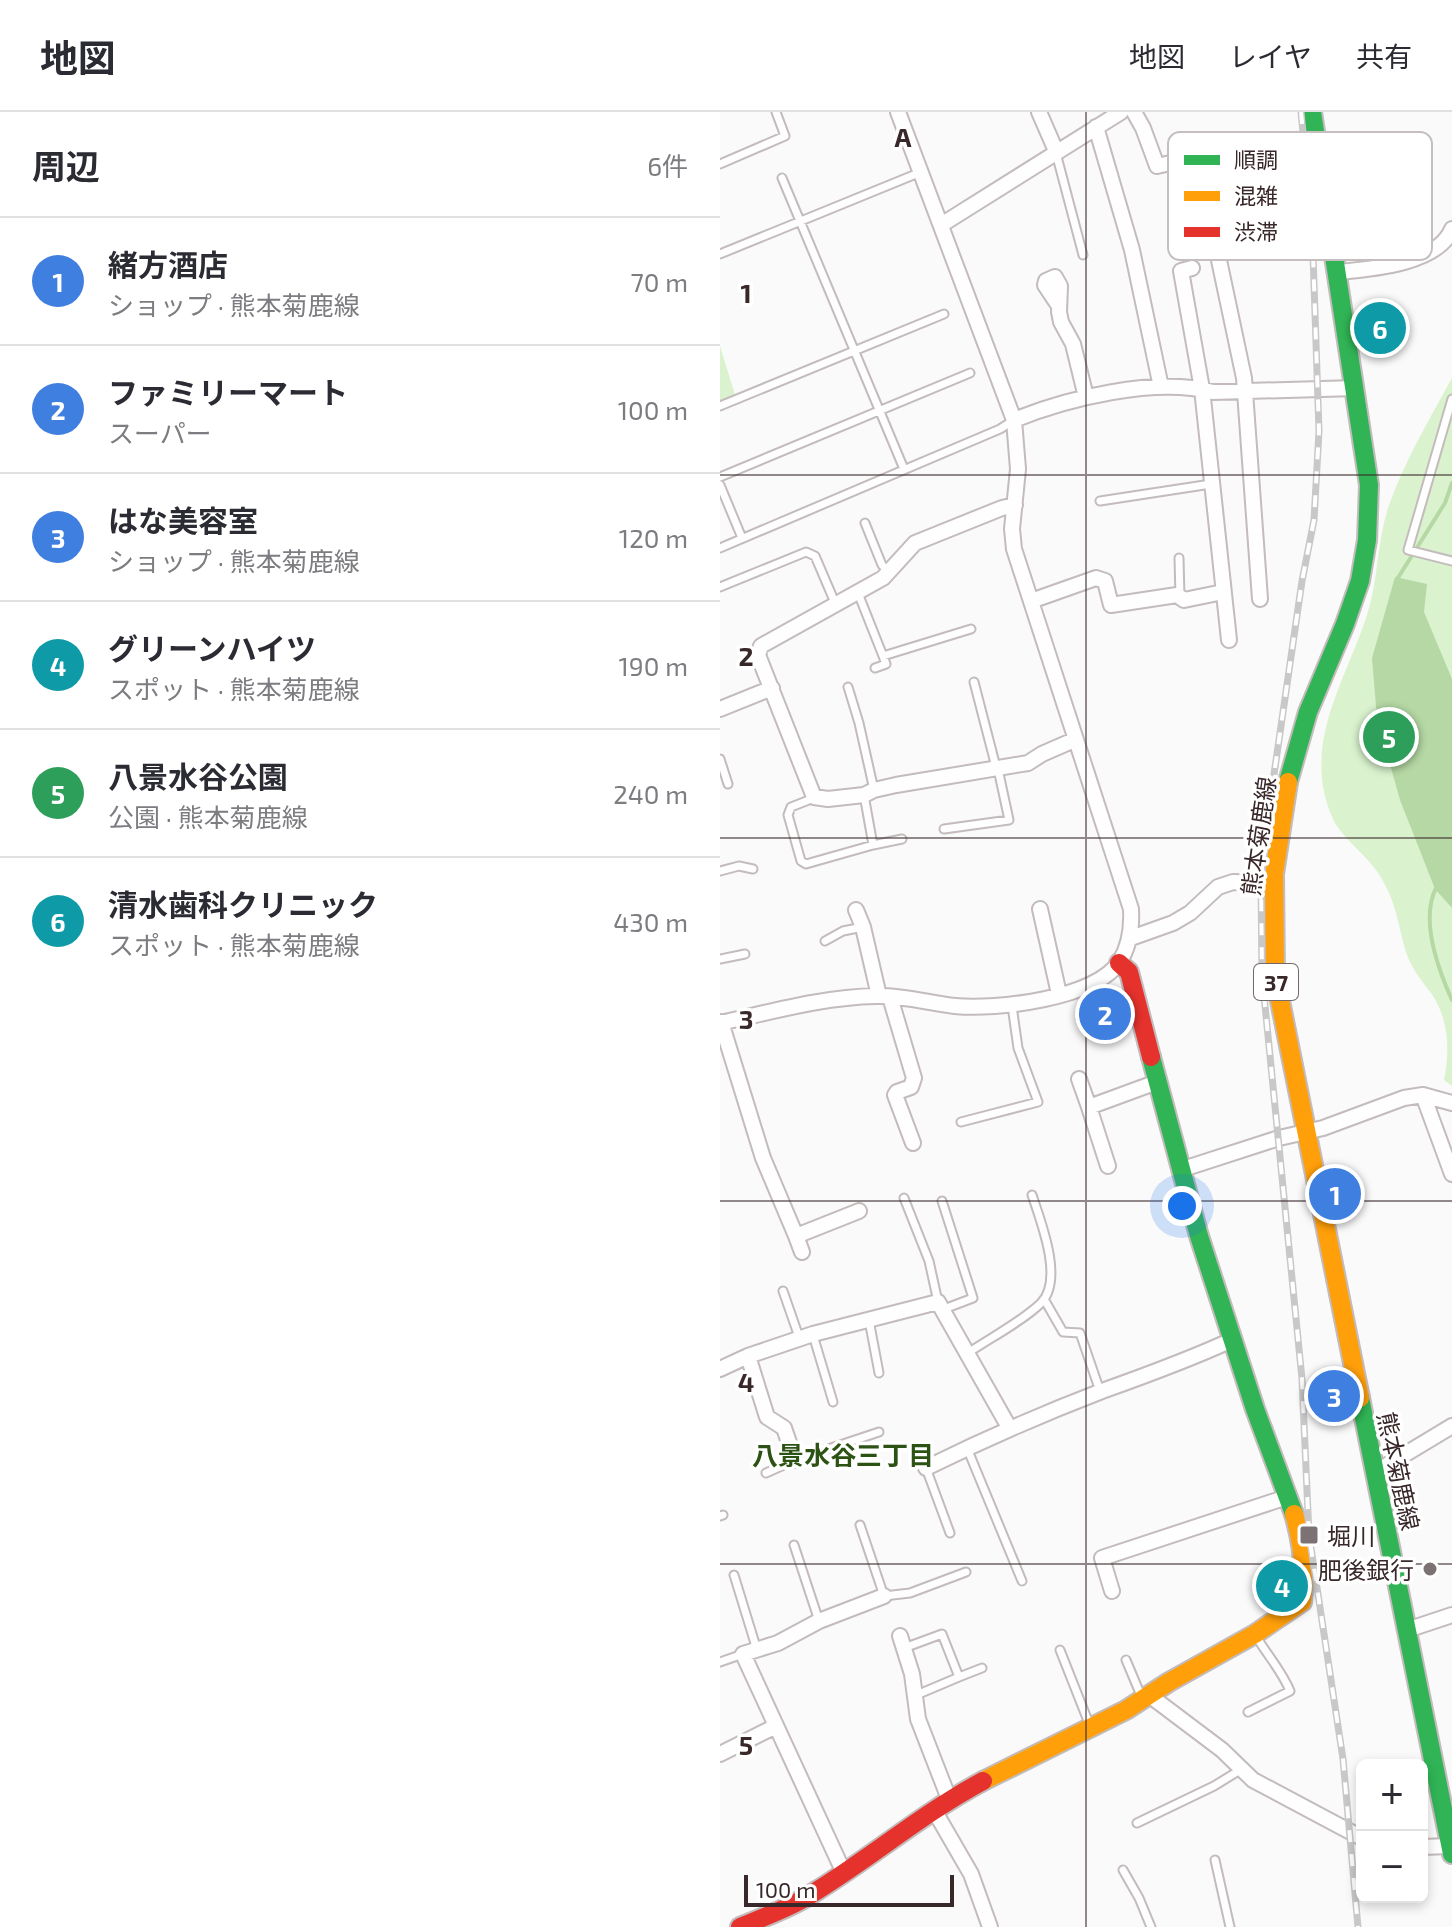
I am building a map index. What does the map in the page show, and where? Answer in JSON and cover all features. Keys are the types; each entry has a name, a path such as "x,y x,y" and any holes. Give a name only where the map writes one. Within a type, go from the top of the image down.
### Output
{"main road":[{"name":"熊本菊鹿線","path":"1312,112 1315,132"},
{"name":"熊本菊鹿線","path":"1336,260 1369,485 1364,556 1356,593 1309,710 1279,823 1272,883 1275,976 1451,1850"},
{"path":"740,1927 782,1910 844,1873 941,1805 993,1775 1091,1728 1255,1634 1302,1602 1301,1543 1180,1170 1129,972 1119,963"}],"street":[{"path":"802,1252 763,1158 721,1022 839,998 884,996 957,1006 1012,1006 1059,994 1102,978 1119,963 1131,938 1131,909 1014,549 1012,529 1018,469 1014,420 898,112"},
{"path":"1039,112 1056,151"},
{"path":"941,225 1121,112"},
{"path":"1134,112 1157,166 1168,164"},
{"path":"1096,127 1132,250 1161,387"},
{"path":"1432,250 1441,246 1452,229"},
{"path":"1219,260 1239,346 1260,599"},
{"path":"1338,272 1409,260"},
{"path":"1192,268 1181,271 1202,389 1229,640"},
{"path":"1059,306 1061,322 1073,344 1086,397"},
{"path":"1014,420 1043,408 1086,397 1161,387 1213,392 1356,388"},
{"path":"1015,505 915,543 889,573 761,646 758,655 814,797 828,799 869,793 1028,763 1074,740"},
{"path":"1031,601 1096,578 1105,581 1111,605 1177,595 1184,600 1223,592"},
{"path":"720,709 772,688"},
{"path":"1131,938 1173,923 1190,913 1218,887 1233,882 1272,883"},
{"path":"1040,909 1059,994"},
{"path":"856,910 914,1078 911,1087 895,1095 913,1143"},
{"path":"1079,1079 1108,1166"},
{"path":"1089,1107 1157,1082"},
{"path":"1423,1095 1452,1174"},
{"path":"1180,1170 1404,1098 1423,1095 1452,1103"},
{"path":"796,1236 859,1211"},
{"path":"720,1369 806,1336 869,1318 941,1305 1010,1429"},
{"path":"926,1468 1010,1429 1186,1362 1234,1339"},
{"path":"748,1356 767,1417 784,1428 795,1460"},
{"path":"1374,1473 1452,1426"},
{"path":"1112,1591 1102,1558 1287,1497"},
{"path":"844,1873 776,1726 750,1652 778,1643 819,1621 884,1596"},
{"path":"1407,1630 1452,1615"},
{"path":"902,1642 941,1805 990,1927"},
{"path":"1146,1697 1222,1750 1253,1780 1356,1835"},
{"path":"720,1754 776,1726"},
{"path":"1428,1848 1451,1850"}],"lane":[{"path":"720,164 785,136 776,112"},
{"path":"1056,151 1083,255"},
{"path":"720,254 921,172"},
{"path":"782,178 904,469"},
{"path":"720,406 944,314"},
{"path":"720,477 970,373"},
{"path":"1452,399 1408,550 1452,561"},
{"path":"720,548 1000,429 1014,420"},
{"path":"1100,501 1211,484"},
{"path":"720,485 742,538"},
{"path":"865,523 882,565 889,573"},
{"path":"720,587 806,552 815,556 836,605"},
{"path":"1179,558 1180,597"},
{"path":"858,593 886,664 875,668"},
{"path":"883,656 971,629"},
{"path":"944,829 1009,820 974,682"},
{"path":"848,687 859,723 873,845"},
{"path":"720,759 728,784"},
{"path":"814,797 791,807 788,815 801,861 806,864 902,839"},
{"path":"720,871 739,866 753,869"},
{"path":"825,941 843,931 863,927"},
{"path":"720,959 745,954"},
{"path":"961,1122 1038,1102 1018,1048 1012,1006"},
{"path":"968,1353 1044,1299 1052,1278 1042,1226 1032,1195"},
{"path":"904,1198 929,1261 941,1305 973,1298 942,1201"},
{"path":"783,1291 806,1336 833,1402"},
{"path":"1044,1299 1063,1332 1080,1333 1101,1392"},
{"path":"869,1318 879,1373"},
{"path":"766,1473 879,1432"},
{"path":"967,1448 1022,1581"},
{"path":"926,1468 950,1533"},
{"path":"860,1525 884,1596 910,1593 966,1572"},
{"path":"794,1545 819,1621"},
{"path":"720,1662 750,1652 734,1575"},
{"path":"902,1642 942,1634 959,1677"},
{"path":"1248,1712 1290,1691 1285,1677 1255,1634"},
{"path":"1060,1650 1091,1728"},
{"path":"1126,1660 1146,1697"},
{"path":"914,1696 982,1668"},
{"path":"1137,1823 1240,1770"},
{"path":"1215,1860 1230,1927"},
{"path":"1123,1870 1151,1927"}],"shaded area":[{"path":"720,346 735,395 720,401"},
{"path":"1452,378 1452,1086 1444,1080 1447,1057 1445,1024 1437,1003 1408,958 1393,903 1384,883 1332,817 1321,764 1330,714 1371,602 1388,508 1409,458"},
{"path":"1395,577 1427,584 1424,612 1452,679 1452,908 1435,889 1400,800 1377,718 1372,658"}],"waterway":[{"path":"1396,581 1445,503 1452,483"},
{"path":"1436,888 1430,929 1441,974 1452,1000"}],"railway":[{"path":"1301,112 1303,132"},
{"path":"1313,260 1319,431 1314,520 1302,581 1270,802 1261,882 1262,975 1302,1379 1309,1535 1343,1759 1358,1927"}],"traffic: fast":[{"path":"1312,112 1315,132"},
{"path":"1288,782 1308,712 1360,581 1367,540 1369,485 1335,260"},
{"path":"1151,1057 1199,1236 1255,1409 1294,1514"},
{"path":"1360,1398 1452,1854"}],"traffic: slow":[{"path":"1288,782 1274,874 1275,976 1360,1398"},
{"path":"983,1781 1126,1710 1255,1634 1302,1602 1303,1558 1294,1514"}],"traffic: jam":[{"path":"1119,963 1129,972 1151,1057"},
{"path":"740,1927 809,1896 983,1781"}],"place":[{"name":"清水歯科クリニック","path":"1380,328"},
{"name":"八景水谷公園","path":"1389,737"},
{"name":"ファミリーマート","path":"1105,1014"},
{"name":"緒方酒店","path":"1335,1194"},
{"name":"はな美容室","path":"1334,1396"},
{"name":"堀川","path":"1309,1535"},
{"name":"肥後銀行","path":"1430,1569"},
{"name":"グリーンハイツ","path":"1282,1586"}],"district":[{"name":"八景水谷三丁目","path":"843,1454"}]}
